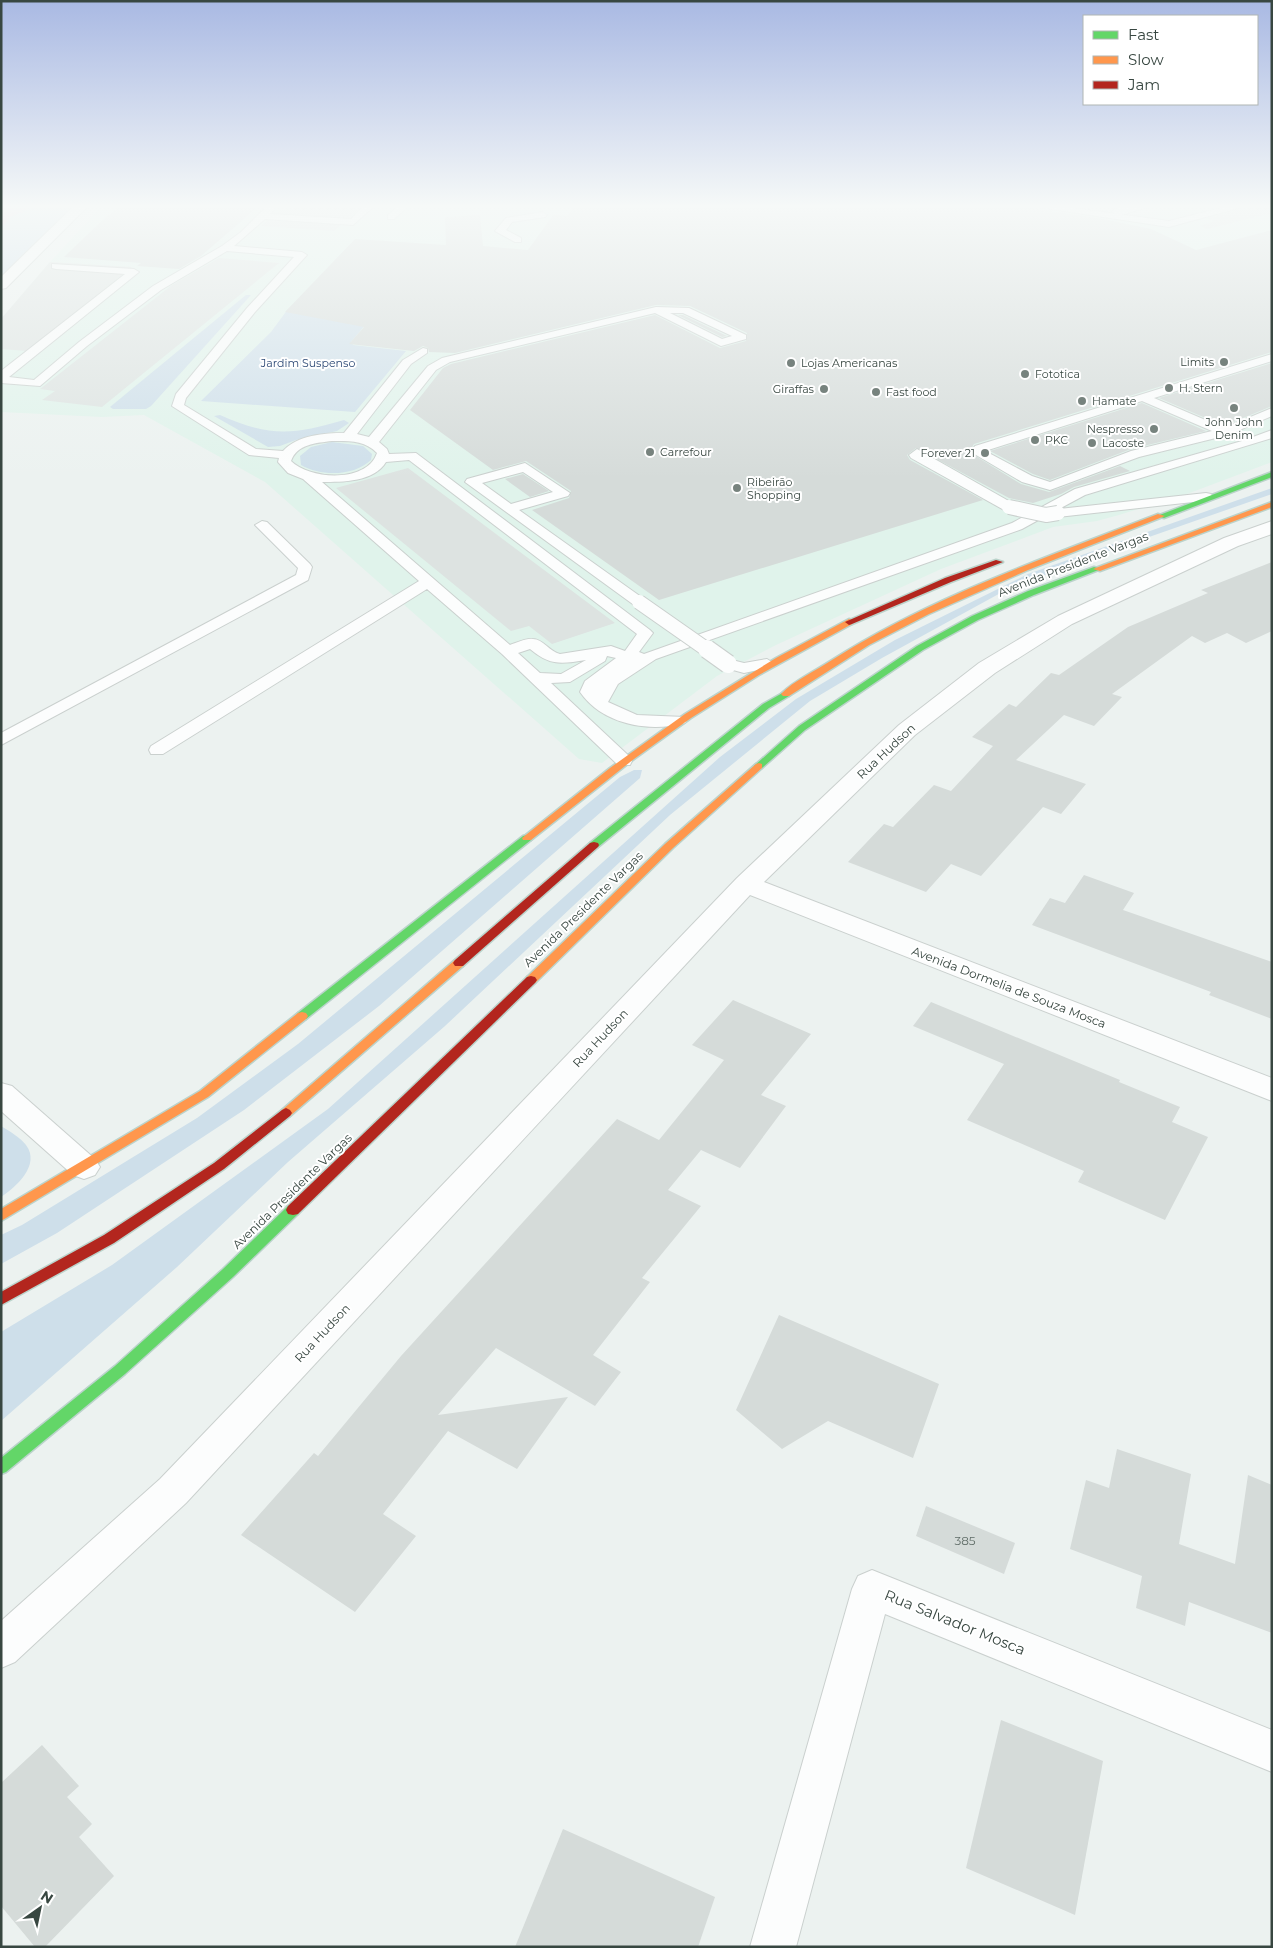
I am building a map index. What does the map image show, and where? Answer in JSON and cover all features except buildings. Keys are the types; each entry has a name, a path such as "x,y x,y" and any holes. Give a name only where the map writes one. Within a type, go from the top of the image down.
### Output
{"main road":[{"name":"Avenida Presidente Vargas","path":"1,1299 109,1238 219,1166 300,1102 622,820 766,706 892,630 949,601 1001,578 1144,524 1206,497 1272,474"},
{"name":"Avenida Presidente Vargas","path":"1,1467 120,1370 228,1273 668,846 802,728 920,648 975,618 1031,592 1272,504"},
{"path":"1056,543 1121,523 1144,524"},
{"path":"1,1216 204,1094 624,761 680,720 767,664 859,618 938,583 1011,558"}],"street":[{"name":"Rua Hudson","path":"1,1648 173,1491 746,884 907,730 988,668 1065,620 1231,542 1272,527"},
{"name":"Avenida Dormelia de Souza Mosca","path":"746,884 1272,1090"},
{"path":"1,1094 84,1167"},
{"name":"Rua Salvador Mosca","path":"773,1947 872,1588 1272,1751"}],"lane":[{"path":"1,378 104,297"},
{"path":"1,378 36,384 44,375 146,297"},
{"path":"265,297 180,397 178,406 254,452 285,455"},
{"path":"372,442 432,368 446,360 656,310 685,310 742,337 721,343 656,310"},
{"path":"348,437 407,362 424,351"},
{"path":"1272,357 978,449 977,452 1042,486 1050,486 1135,454 1224,432 1272,412"},
{"path":"1144,398 1224,432"},
{"path":"598,704 605,689 614,679 651,656 1017,526 1080,492 1246,444 1272,434"},
{"path":"348,437 372,442 384,452 384,458 369,471 356,475 323,479 308,477 287,468 284,462 285,455 292,449 317,439 348,437"},
{"path":"917,453 915,456 1009,507 1046,514 1206,497"},
{"path":"384,458 412,456 646,633"},
{"path":"510,508 563,493 525,467 472,482 728,664 744,668 767,664"},
{"path":"308,477 507,651 624,761"},
{"path":"1,740 297,582 303,577 305,567 262,525"},
{"path":"157,750 428,582"},
{"path":"536,678 564,679 646,633"},
{"path":"646,633 628,657 591,684 588,692 598,704 621,717 639,722 680,720"},
{"path":"507,651 532,644 548,656 560,659 611,651 628,657 651,656"}],"shaded area":[{"name":"Ribeirão Shopping","path":"20,297 1272,297 1272,462 1187,494 1119,515 1097,521 1053,527 941,569 776,645 717,676 602,763 579,759 265,482 144,415 102,417 1,412 1,319"},
{"path":"20,297 95,297 27,351 1,349 1,319"},
{"path":"157,297 237,297 102,407 42,400 55,391 40,389"},
{"path":"408,468 615,623 552,644 529,626 511,631 336,488"}],"green space":[{"path":"244,297 249,297 151,406 146,409 113,409 110,407"},
{"name":"Jardim Suspenso","path":"288,309 366,324 351,342 353,345 406,351 355,412 201,401 271,332"},
{"path":"220,415 253,427 281,431 310,429 344,420 349,423 337,431 296,440 280,446 268,447 214,416"},
{"path":"332,442 363,446 372,454 371,460 356,469 338,473 318,472 301,465 300,456 311,447"},
{"path":"1272,488 1272,494 1089,558 1006,590 882,658 810,701 670,815 445,1026 288,1162 177,1267 1,1421 1,1332 112,1265 328,1109 720,757 796,699 895,640 1028,574"},
{"path":"634,770 642,770 640,778 379,1006 244,1110 57,1233 1,1264 1,1235 22,1225 197,1118 298,1044 620,777"},
{"path":"1,1126 24,1142 30,1153 31,1160 25,1175 1,1197"}],"traffic: fast":[{"path":"1161,516 1272,474"},
{"path":"759,766 802,728 920,648 975,618 1031,593 1097,569"},
{"path":"594,845 766,706 786,694"},
{"path":"302,1016 527,838"},
{"path":"1,1467 120,1370 228,1273 293,1210"}],"traffic: slow":[{"path":"1097,569 1272,504"},
{"path":"786,694 866,643 926,612 1026,569 1161,516"},
{"path":"527,838 630,757 710,701 849,622"},
{"path":"531,980 669,846 759,766"},
{"path":"286,1113 459,963"},
{"path":"1,1216 204,1094 302,1016"}],"traffic: jam":[{"path":"849,622 948,580 999,562"},
{"path":"459,963 594,845"},
{"path":"293,1210 531,980"},
{"path":"1,1299 109,1239 219,1166 286,1113"}],"place":[{"name":"Limits","path":"1224,362"},
{"name":"Lojas Americanas","path":"791,363"},
{"name":"Fototica","path":"1025,374"},
{"name":"H. Stern","path":"1169,388"},
{"name":"Giraffas","path":"824,389"},
{"name":"Fast food","path":"876,392"},
{"name":"Hamate","path":"1082,401"},
{"name":"John John Denim","path":"1234,408"},
{"name":"Nespresso","path":"1154,429"},
{"name":"PKC","path":"1035,440"},
{"name":"Lacoste","path":"1092,443"},
{"name":"Carrefour","path":"650,452"},
{"name":"Forever 21","path":"985,453"},
{"name":"Ribeirão Shopping","path":"737,488"}]}
